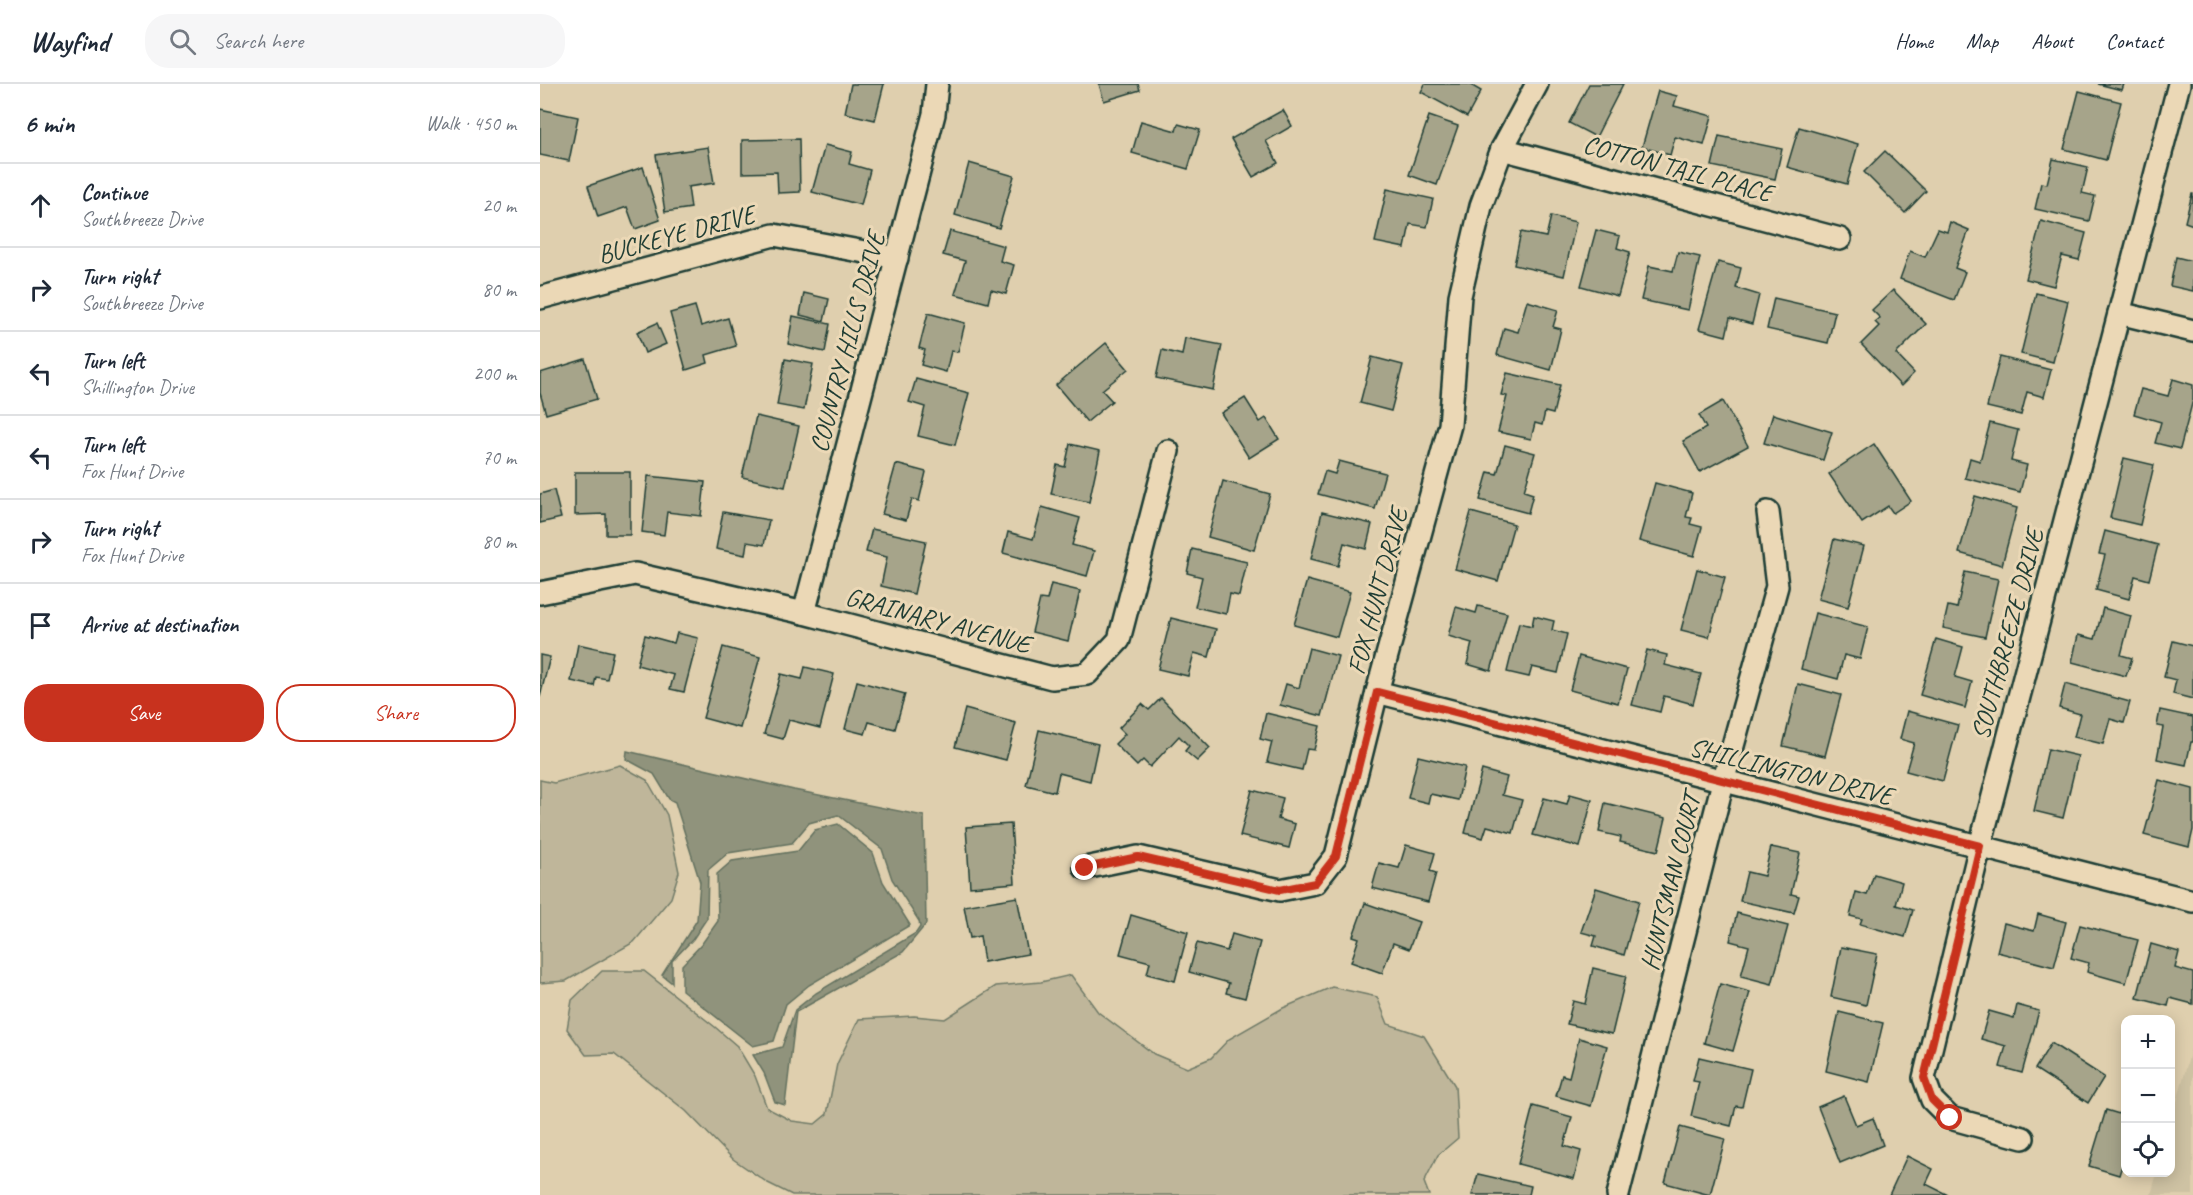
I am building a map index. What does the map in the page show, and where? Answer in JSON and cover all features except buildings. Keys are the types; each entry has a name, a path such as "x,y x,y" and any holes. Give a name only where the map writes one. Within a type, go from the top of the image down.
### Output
{"street":[{"name":"COUNTRY HILLS DRIVE","path":"804,613 934,114 937,84"},
{"name":"FOX HUNT DRIVE","path":"1085,868 1138,857 1280,890 1315,883 1336,856 1377,692 1450,425 1460,296 1481,206 1502,150 1537,84"},
{"name":"SOUTHBREEZE DRIVE","path":"2023,1138 1950,1118 1932,1100 1924,1078 1980,846 2180,84"},
{"name":"COTTON TAIL PLACE","path":"1502,150 1840,239"},
{"name":"BUCKEYE DRIVE","path":"542,291 774,235 897,258"},
{"path":"2119,313 2193,332"},
{"name":"GRAINARY AVENUE","path":"540,593 635,574 804,613 1052,678 1087,674 1119,640 1168,451"},
{"name":"HUNTSMAN COURT","path":"1618,1195 1723,782 1777,586 1768,513"},
{"name":"SHILLINGTON DRIVE","path":"1377,692 2193,901"}],"shaded area":[{"path":"627,751 794,790 924,816 926,924 903,952 796,1012 785,1105 775,1102 764,1073 753,1055 782,1047 795,1010 816,993 916,933 920,927 919,921 892,879 882,849 838,815 809,823 792,843 728,853 708,870 707,918 693,939 672,961 672,983 662,975 697,920 700,882 675,802 669,799 654,774 626,759"},
{"path":"620,765 647,780 667,815 679,872 671,898 634,942 566,981 540,983 540,780 554,783"},
{"path":"838,824 873,853 883,882 910,925 809,985 786,1004 774,1041 753,1046 682,990 682,965 701,945 718,921 717,874 732,861 798,851 815,830"},
{"path":"602,971 644,971 737,1046 755,1076 767,1108 792,1121 815,1124 827,1114 837,1064 859,1019 914,1016 945,1019 996,986 1041,982 1071,975 1098,1012 1154,1054 1187,1068 1211,1058 1229,1039 1283,1008 1332,987 1377,997 1388,1024 1424,1036 1455,1086 1458,1138 1438,1155 1424,1182 1429,1195 792,1195 768,1183 733,1159 686,1111 614,1054 586,1055 567,1029 572,1000"},
{"path":"2193,1042 2193,1195 2151,1195 2156,1177 2175,1177 2175,1109"}],"route":[{"path":"1085,868 1138,857 1280,890 1315,883 1336,856 1377,692 1980,846 1924,1078 1932,1100 1950,1118"}]}
